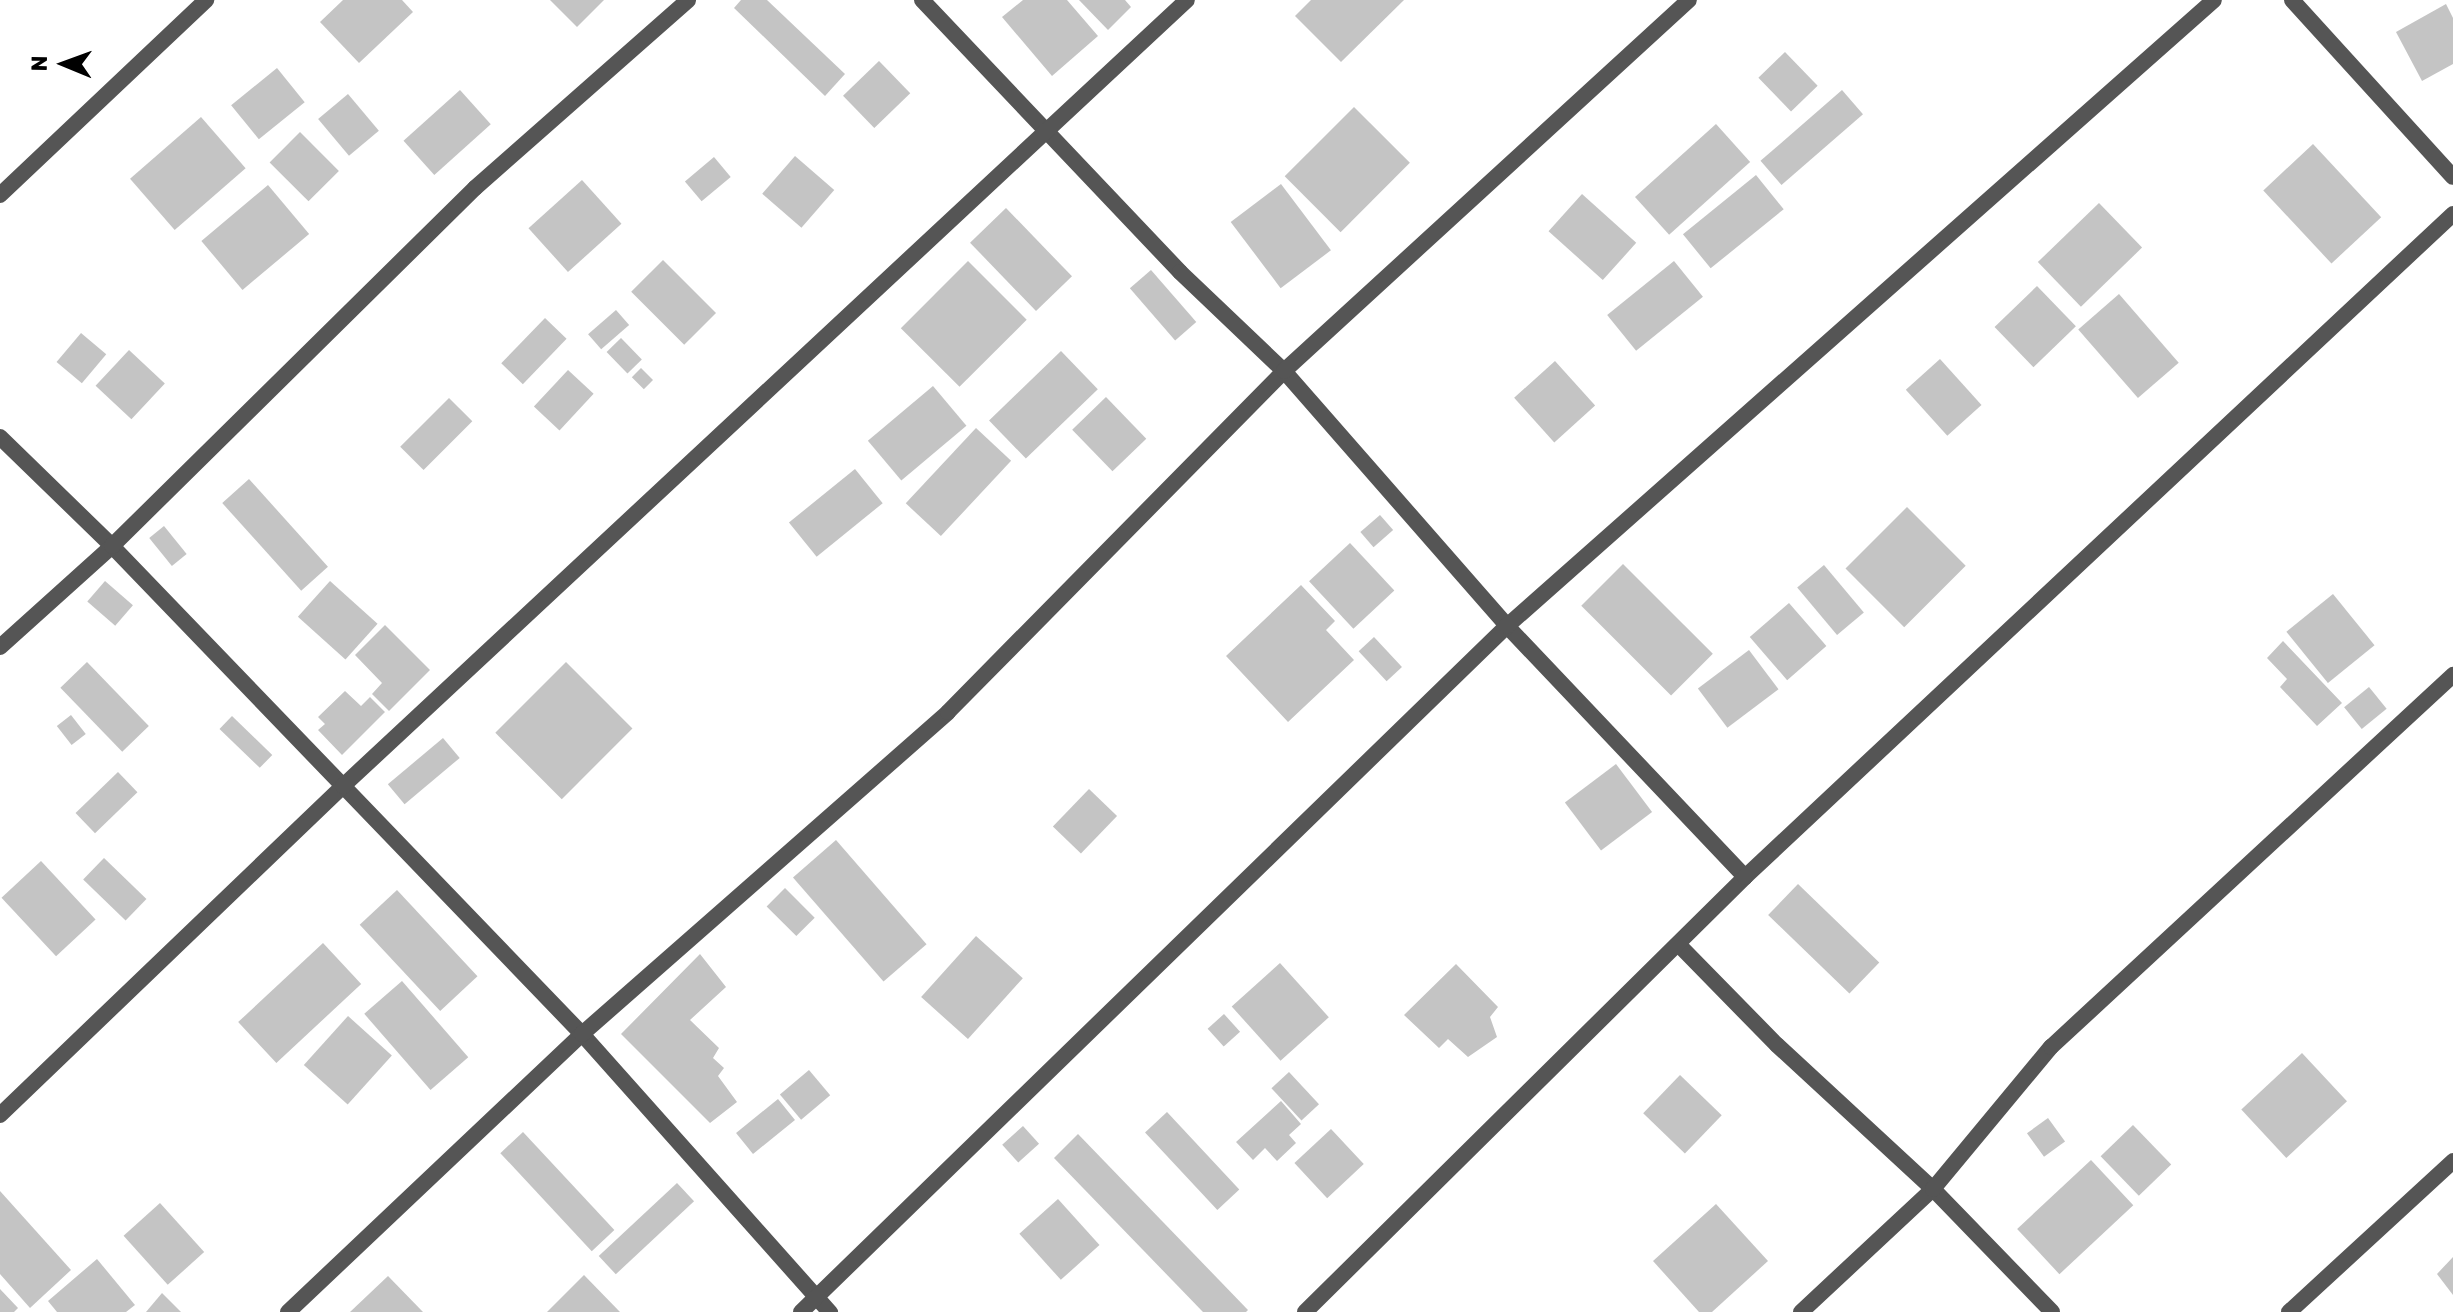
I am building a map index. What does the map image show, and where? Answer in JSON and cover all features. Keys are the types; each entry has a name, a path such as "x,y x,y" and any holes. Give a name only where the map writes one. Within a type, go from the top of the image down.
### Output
{"street":[{"path":"0,195 206,0"},
{"path":"0,647 112,546 475,188 688,0"},
{"path":"922,0 1180,272 1284,371 1507,626 1745,877"},
{"path":"0,1115 343,786 1187,0"},
{"path":"288,1312 582,1034 948,712 1284,371 1689,0"},
{"path":"801,1312 1507,626 2214,0"},
{"path":"2292,0 2453,177"},
{"path":"1305,1312 1745,877 2453,214"},
{"path":"0,437 112,546 582,1034 830,1312"},
{"path":"1801,1312 1933,1189 2051,1047 2453,675"},
{"path":"1678,944 1777,1045 1933,1189 2052,1312"},
{"path":"2289,1312 2453,1161"}],"building":[{"path":"343,0 402,0 413,12 359,63 320,22"},
{"path":"550,0 604,0 577,27"},
{"path":"741,0 767,0 845,74 825,96 734,8"},
{"path":"1023,0 1067,0 1098,36 1052,76 1002,17"},
{"path":"1079,0 1125,0 1131,7 1108,30"},
{"path":"1311,0 1404,0 1341,62 1295,16"},
{"path":"2446,4 2453,18 2453,64 2422,81 2396,32"},
{"path":"1785,52 1818,86 1791,112 1758,78"},
{"path":"879,61 910,93 874,128 843,96"},
{"path":"277,68 305,102 259,139 231,105"},
{"path":"460,90 491,124 434,175 404,141"},
{"path":"1842,90 1863,114 1781,185 1760,161"},
{"path":"348,94 379,131 349,156 318,119"},
{"path":"1354,107 1410,163 1341,232 1285,176"},
{"path":"201,117 246,168 175,230 130,179"},
{"path":"1716,124 1750,162 1669,235 1635,197"},
{"path":"300,132 339,171 308,201 270,162"},
{"path":"2313,144 2381,217 2331,264 2263,190"},
{"path":"795,156 834,190 801,228 762,194"},
{"path":"714,157 731,177 702,201 685,181"},
{"path":"1756,175 1784,209 1711,268 1683,234"},
{"path":"582,180 621,224 568,272 528,228"},
{"path":"1281,184 1331,250 1281,288 1231,222"},
{"path":"268,185 309,234 242,290 201,241"},
{"path":"1582,194 1636,243 1603,280 1549,231"},
{"path":"2099,203 2142,248 2081,307 2038,262"},
{"path":"1006,208 1072,276 1036,311 970,243"},
{"path":"663,260 716,313 684,345 631,292"},
{"path":"968,261 1027,320 960,387 901,328"},
{"path":"1674,261 1703,297 1636,351 1607,315"},
{"path":"1151,270 1196,322 1175,340 1130,288"},
{"path":"2037,286 2076,326 2033,367 1995,327"},
{"path":"2119,294 2179,363 2138,398 2078,329"},
{"path":"616,310 629,325 601,349 588,334"},
{"path":"545,318 567,339 523,384 501,363"},
{"path":"81,333 106,354 82,383 57,362"},
{"path":"621,338 642,360 627,373 607,352"},
{"path":"129,350 165,383 131,419 96,386"},
{"path":"1061,351 1098,389 1026,459 989,420"},
{"path":"1940,359 1981,405 1947,436 1906,390"},
{"path":"1555,361 1595,406 1554,442 1514,398"},
{"path":"641,368 653,380 644,389 632,377"},
{"path":"568,370 594,394 559,430 534,407"},
{"path":"933,386 966,426 901,480 868,441"},
{"path":"1106,397 1146,439 1112,471 1072,430"},
{"path":"449,398 472,421 424,470 400,447"},
{"path":"976,428 1011,461 941,536 906,503"},
{"path":"855,469 883,503 817,557 789,522"},
{"path":"249,479 328,567 301,591 222,503"},
{"path":"1907,507 1966,566 1904,627 1845,569"},
{"path":"1380,515 1393,530 1373,547 1360,532"},
{"path":"164,526 187,554 172,566 149,538"},
{"path":"1350,543 1394,591 1353,629 1309,581"},
{"path":"1623,564 1713,654 1671,696 1581,606"},
{"path":"1824,565 1864,612 1837,635 1797,587"},
{"path":"105,581 133,605 115,626 87,601"},
{"path":"330,581 378,624 345,659 298,617"},
{"path":"1301,585 1335,621 1326,630 1354,660 1288,722 1226,656"},
{"path":"2333,594 2375,645 2328,683 2286,632"},
{"path":"1789,603 1826,646 1787,680 1750,637"},
{"path":"385,625 430,670 389,711 372,694 382,683 355,655"},
{"path":"1374,637 1402,667 1387,681 1359,651"},
{"path":"2283,641 2342,703 2317,726 2280,687 2287,679 2267,658"},
{"path":"1749,650 1778,689 1727,728 1698,689"},
{"path":"87,662 149,726 122,752 60,688"},
{"path":"566,662 632,728 562,799 495,733"},
{"path":"2369,687 2387,709 2362,729 2344,707"},
{"path":"345,691 361,706 370,697 385,712 342,755 318,730 325,724 318,717"},
{"path":"71,715 86,734 72,745 57,726"},
{"path":"232,716 272,755 260,768 219,729"},
{"path":"443,738 460,758 405,804 388,784"},
{"path":"1616,764 1652,812 1601,850 1565,803"},
{"path":"118,772 137,792 95,833 76,813"},
{"path":"1089,789 1117,816 1081,853 1053,826"},
{"path":"836,840 927,944 884,982 793,877"},
{"path":"104,858 146,899 126,921 83,880"},
{"path":"41,861 96,920 56,956 2,898"},
{"path":"1798,884 1879,962 1849,993 1768,915"},
{"path":"785,888 815,918 796,936 767,906"},
{"path":"397,890 477,976 440,1011 360,925"},
{"path":"976,936 1023,978 968,1039 921,997"},
{"path":"323,943 361,984 276,1063 238,1022"},
{"path":"700,954 726,987 690,1020 719,1048 713,1058 724,1068 718,1076 737,1102 710,1123 621,1034"},
{"path":"1280,963 1329,1017 1281,1061 1232,1006"},
{"path":"1456,964 1498,1007 1490,1017 1497,1037 1468,1057 1448,1039 1439,1048 1404,1015"},
{"path":"402,981 468,1057 431,1090 364,1014"},
{"path":"1224,1014 1240,1032 1224,1047 1208,1029"},
{"path":"348,1016 392,1055 348,1105 304,1065"},
{"path":"2302,1053 2347,1101 2286,1158 2241,1110"},
{"path":"809,1070 830,1095 801,1120 780,1094"},
{"path":"1289,1072 1319,1104 1301,1121 1271,1088"},
{"path":"1680,1075 1722,1115 1685,1153 1643,1113"},
{"path":"778,1099 795,1120 753,1154 736,1133"},
{"path":"1281,1101 1301,1124 1289,1135 1296,1143 1277,1161 1265,1148 1253,1160 1236,1142"},
{"path":"1167,1112 1239,1190 1217,1210 1145,1132"},
{"path":"2048,1118 2065,1141 2044,1157 2027,1133"},
{"path":"2133,1125 2171,1165 2139,1196 2101,1156"},
{"path":"1023,1126 1039,1144 1018,1163 1002,1145"},
{"path":"1331,1129 1364,1164 1327,1198 1294,1163"},
{"path":"523,1132 614,1230 592,1251 500,1153"},
{"path":"1078,1134 1248,1310 1246,1312 1203,1312 1054,1158"},
{"path":"2091,1160 2133,1205 2059,1274 2017,1229"},
{"path":"677,1183 694,1201 616,1274 599,1256"},
{"path":"0,1191 71,1270 30,1308 0,1274"},
{"path":"1058,1199 1099,1245 1061,1280 1019,1234"},
{"path":"160,1203 204,1252 168,1285 124,1236"},
{"path":"1716,1204 1768,1261 1712,1312 1699,1312 1653,1261"},
{"path":"2453,1257 2453,1295 2437,1274"},
{"path":"97,1259 135,1305 126,1312 57,1312 48,1301"},
{"path":"584,1275 620,1312 547,1312"},
{"path":"388,1276 423,1312 350,1312"},
{"path":"0,1289 18,1308 14,1312 0,1312"},
{"path":"162,1293 181,1312 146,1312"}]}
